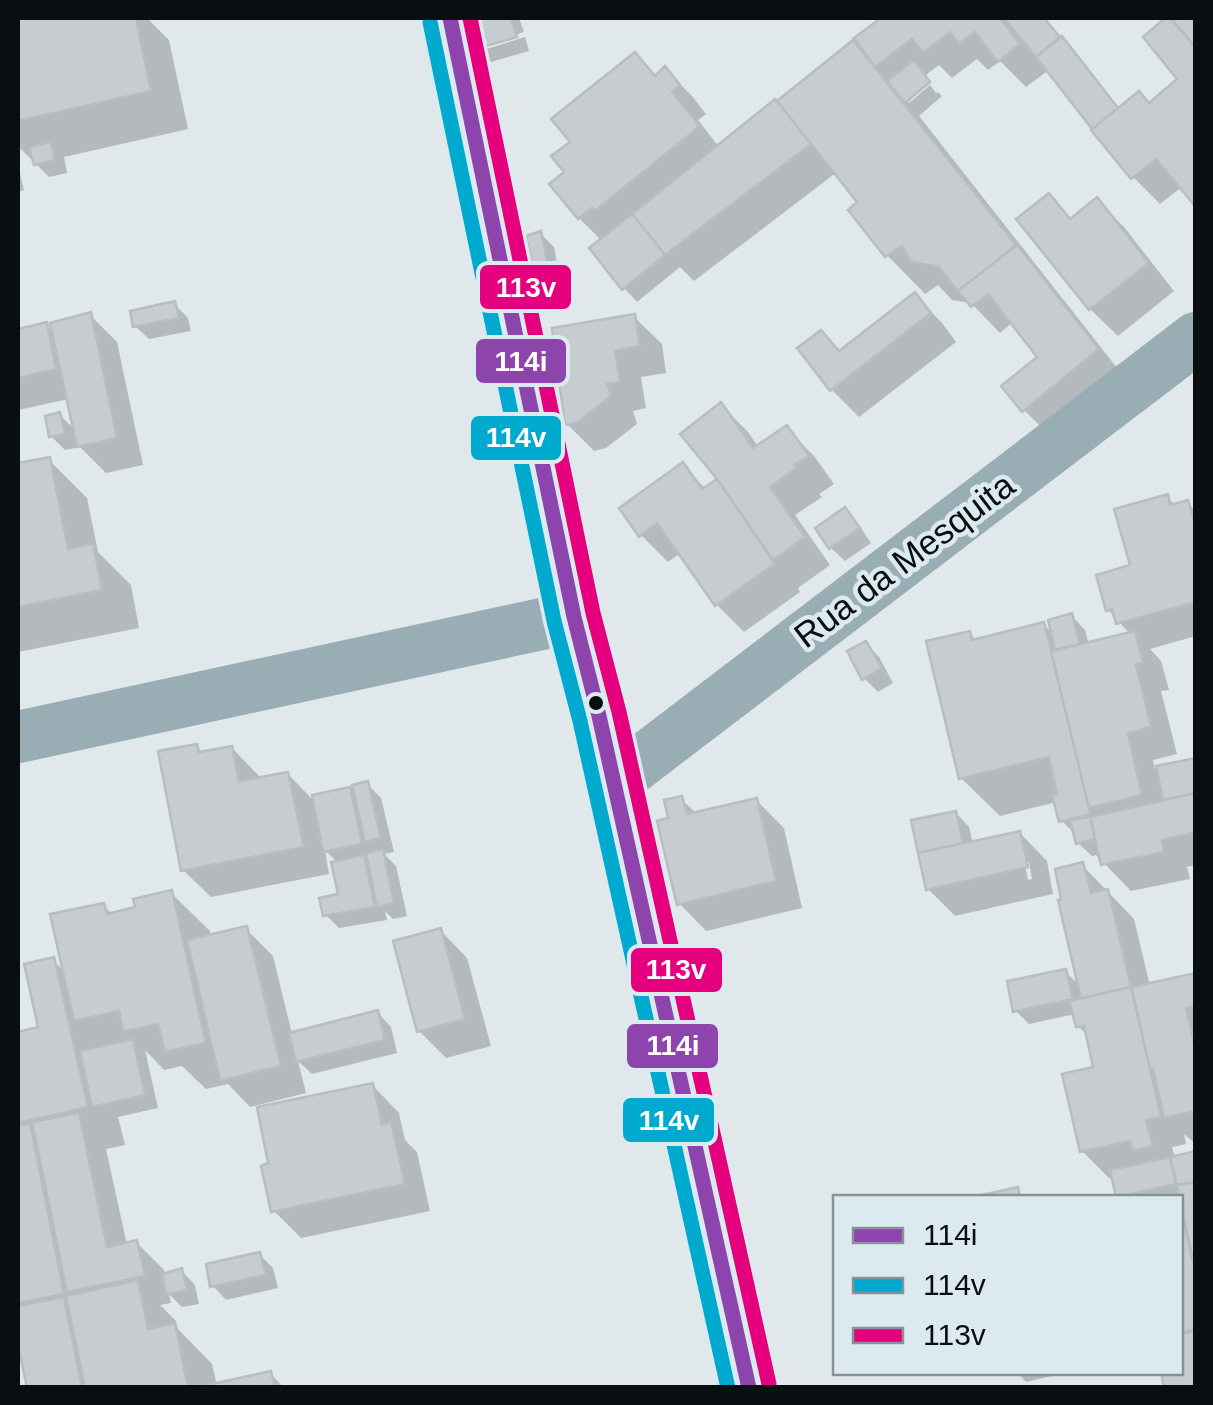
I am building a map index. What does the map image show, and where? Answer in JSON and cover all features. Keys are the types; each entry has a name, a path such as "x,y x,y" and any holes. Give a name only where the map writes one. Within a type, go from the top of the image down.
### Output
{"street":[{"path":"450,18 574,617 749,1388"},
{"name":"Rua da Mesquita","path":"613,783 1196,338"},
{"path":"18,737 574,617"}],"building":[{"path":"18,18 136,18 151,91 18,121"},
{"path":"466,18 511,18 517,37 476,49"},
{"path":"881,18 1000,18 1020,44 998,62 975,32 959,44 950,32 923,53 912,39 875,67 854,38"},
{"path":"1004,18 1044,18 1060,37 1036,57"},
{"path":"1170,18 1196,48 1195,206 1156,159 1131,179 1091,130 1139,91 1149,103 1177,79 1143,37"},
{"path":"1171,18 1196,18 1196,48"},
{"path":"1062,36 1118,108 1092,129 1036,57"},
{"path":"853,40 1016,245 958,292 939,267 911,262 902,246 885,257 848,210 857,202 777,101"},
{"path":"635,52 655,76 665,66 680,85 672,92 700,126 595,211 592,208 578,219 549,184 564,172 551,156 570,142 551,119"},
{"path":"914,60 930,82 905,103 887,81"},
{"path":"775,99 811,144 665,255 632,214"},
{"path":"51,142 55,160 34,165 29,147"},
{"path":"1049,193 1070,219 1097,197 1149,263 1089,310 1016,219"},
{"path":"632,214 665,255 622,290 589,248"},
{"path":"541,231 551,281 538,290 526,236"},
{"path":"1017,245 1099,349 1022,412 1001,386 1037,357 988,294 971,307 958,291"},
{"path":"915,292 931,313 830,391 797,348 821,330 839,351"},
{"path":"175,301 179,318 133,327 130,311"},
{"path":"91,312 117,438 77,447 50,323"},
{"path":"635,314 640,346 615,351 620,382 607,384 611,396 578,422 565,425 552,328"},
{"path":"47,322 56,369 18,378 18,329"},
{"path":"721,402 753,448 787,425 809,456 770,487 805,537 773,560 717,479 680,434"},
{"path":"60,412 65,434 49,437 45,416"},
{"path":"50,457 68,549 93,543 102,590 18,607 18,463"},
{"path":"683,462 702,489 717,479 775,564 715,606 657,523 639,537 619,508"},
{"path":"1168,494 1170,505 1188,500 1196,526 1196,602 1116,624 1112,609 1106,611 1096,575 1130,565 1114,509"},
{"path":"845,507 860,528 829,549 815,528"},
{"path":"1072,613 1080,645 1055,650 1048,620"},
{"path":"1044,622 1091,814 1059,822 1049,757 959,779 926,641 970,631 972,640"},
{"path":"1135,631 1143,663 1136,664 1151,727 1128,733 1142,795 1089,808 1051,651"},
{"path":"866,641 882,668 862,680 847,651"},
{"path":"197,744 199,752 232,746 239,781 288,772 304,847 181,871 158,751"},
{"path":"1196,758 1196,793 1163,800 1156,766"},
{"path":"368,781 381,838 365,842 352,785"},
{"path":"350,787 362,844 323,852 312,795"},
{"path":"1196,793 1196,832 1162,840 1164,852 1101,865 1090,817"},
{"path":"682,796 687,814 757,798 776,881 677,905 657,821 668,818 664,800"},
{"path":"956,811 963,844 918,853 911,820"},
{"path":"1090,817 1095,839 1076,844 1070,820"},
{"path":"1020,831 1028,867 926,890 918,853"},
{"path":"383,849 394,903 377,907 366,853"},
{"path":"364,855 375,907 323,916 319,898 338,894 331,862"},
{"path":"1083,862 1091,893 1108,889 1131,987 1081,999 1058,900 1061,899 1055,869"},
{"path":"172,890 206,1043 165,1052 158,1024 123,1032 119,1011 74,1021 50,914 104,903 107,914 135,907 133,899"},
{"path":"247,926 281,1066 220,1081 187,940"},
{"path":"441,928 465,1019 417,1032 393,941"},
{"path":"54,957 88,1107 18,1123 18,1032 38,1027 24,964"},
{"path":"1066,969 1073,999 1013,1012 1007,981"},
{"path":"1196,973 1196,1006 1186,1008 1196,1052 1196,1111 1164,1118 1131,987"},
{"path":"1131,987 1161,1117 1146,1120 1153,1146 1132,1151 1130,1141 1080,1152 1062,1074 1093,1067 1084,1026 1076,1027 1069,1001"},
{"path":"378,1010 385,1040 296,1062 289,1033"},
{"path":"133,1039 145,1095 92,1107 80,1051"},
{"path":"373,1083 382,1125 391,1122 405,1184 271,1212 261,1166 268,1163 257,1107"},
{"path":"79,1113 107,1247 137,1240 145,1276 67,1292 32,1122"},
{"path":"30,1123 64,1294 18,1303 18,1126"},
{"path":"1196,1151 1196,1182 1177,1185 1170,1157"},
{"path":"1170,1157 1176,1184 1116,1195 1110,1170"},
{"path":"1196,1182 1196,1275 1183,1195 1179,1195 1177,1185"},
{"path":"1018,1187 1019,1195 982,1195"},
{"path":"1183,1218 1196,1275 1196,1329 1183,1332"},
{"path":"260,1252 266,1275 210,1287 206,1264"},
{"path":"182,1268 187,1290 166,1295 162,1274"},
{"path":"138,1280 148,1329 175,1323 188,1388 85,1388 66,1296"},
{"path":"64,1297 82,1388 27,1388 18,1344 18,1306"},
{"path":"1196,1331 1196,1388 1164,1388 1162,1375 1183,1375 1183,1333"},
{"path":"271,1371 275,1388 194,1388"}],"transit line":[{"name":"114i","path":"450,18 574,617 749,1388"},
{"name":"113v","path":"470,18 593,613 619,712 769,1384"},
{"name":"114v","path":"430,22 554,621 580,721 728,1388"}]}
